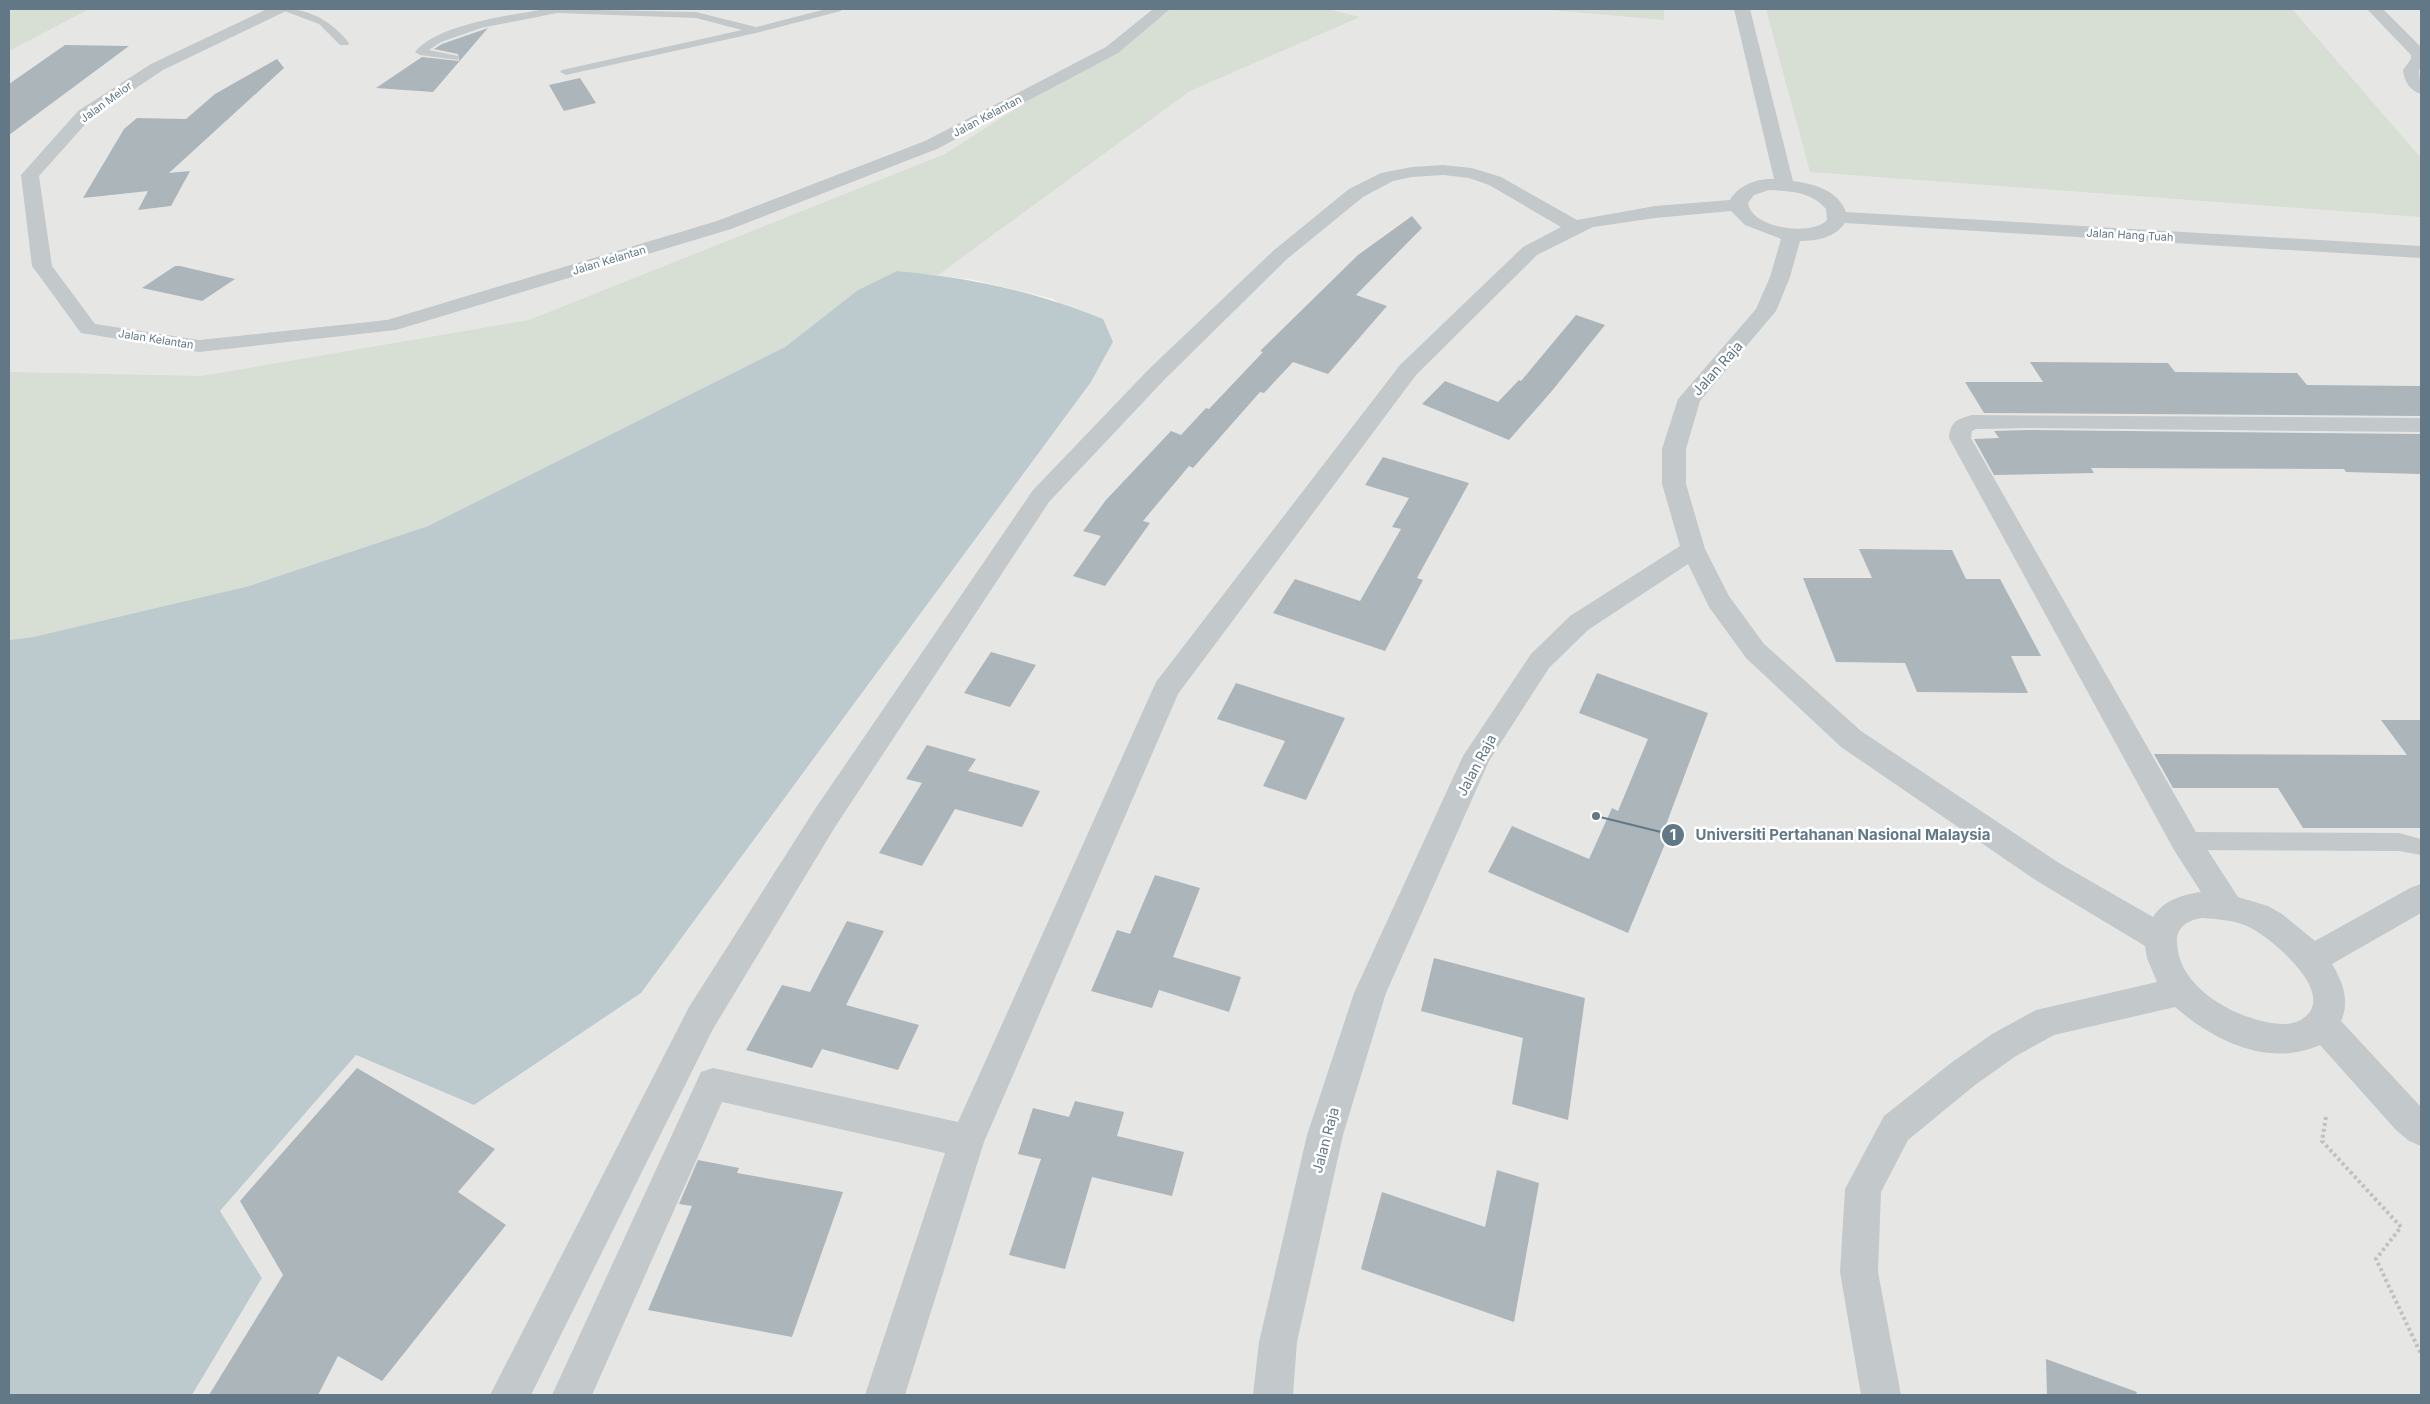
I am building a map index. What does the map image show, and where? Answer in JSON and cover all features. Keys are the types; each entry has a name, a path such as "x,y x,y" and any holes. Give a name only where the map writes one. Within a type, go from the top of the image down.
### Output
{"street":[{"name":"Jalan Melor","path":"42,266 30,175 84,115 157,67 280,9"},
{"name":"Jalan Kelantan","path":"42,266 88,329 199,346 389,326 724,225 931,146 1112,50 1162,9"},
{"path":"1742,9 1785,184"},
{"path":"2375,9 2419,54 2419,59 2410,70 2412,79 2421,89"},
{"path":"510,1395 701,1018 825,818 1041,496 1157,374 1273,262 1356,192 1387,177 1412,172 1443,170 1472,173 1495,180 1575,228"},
{"path":"1769,184 1785,184 1823,196 1837,209 1839,217 1836,225 1825,232 1810,235 1792,235 1762,227 1742,213 1738,205 1739,198 1745,191 1769,184"},
{"path":"885,1395 967,1141 1166,689 1408,370 1530,251 1575,228 1621,216 1738,205"},
{"name":"Jalan Hang Tuah","path":"1839,217 2421,252"},
{"name":"Jalan Raja","path":"1273,1395 1278,1342 1325,1135 1370,993 1478,756 1540,661 1579,623 1693,549 1674,484 1674,449 1689,399 1766,311 1780,277 1792,235"},
{"path":"2226,906 2185,841 1960,438 1961,427 1972,422 2027,421 2421,425"},
{"path":"1693,549 1718,600 1755,651 1851,739 2048,872 2160,938"},
{"path":"2313,960 2421,897"},
{"path":"2202,905 2226,906 2258,917 2289,936 2313,960 2327,983 2330,1006 2323,1025 2306,1036 2280,1040 2251,1035 2221,1022 2180,990 2162,958 2160,938 2166,921 2181,909 2202,905"},
{"path":"1881,1395 1859,1272 1863,1189 1896,1128 1963,1074 1996,1051 2048,1021 2180,990"},
{"path":"2323,1025 2408,1118 2421,1129"},
{"path":"572,1395 713,1084 967,1141"}],"lane":[{"path":"284,9 323,22 344,43"},
{"path":"566,72 756,30 837,9"},
{"path":"454,58 420,52 437,40 478,24 557,10 696,15 756,30"},
{"path":"2185,841 2400,842 2421,848"}],"path":[{"path":"2326,1117 2322,1141 2401,1227 2376,1259 2421,1354"}],"shaded area":[{"path":"9,9 2421,9 2421,1395 192,1395 262,1278 220,1211 356,1055 474,1105 641,993 1091,382 1113,342 1053,299 974,280 897,271 858,290 785,347 428,526 249,586 33,637 9,640"},
{"path":"9,9 89,9 9,51"},
{"path":"1172,9 1327,9 1360,17 1190,91 938,275 897,271 858,290 785,347 428,526 249,586 33,637 9,640 9,372 202,376 529,320 945,154"},
{"path":"1664,9 1664,20 1550,10"},
{"path":"1766,9 2292,9 2421,158 2421,217 1810,172"},
{"path":"897,271 1002,287 1077,309 1103,319 1113,342 1091,382 641,993 474,1105 356,1055 220,1211 262,1278 192,1395 9,1395 9,640 33,637 249,586 428,526 785,347 858,290"}],"building":[{"path":"488,28 433,92 376,88 422,57 459,61 458,54 434,49 442,44"},
{"path":"65,45 129,46 9,135 9,84"},
{"path":"277,59 284,68 169,173 190,171 171,206 138,210 148,191 83,198 124,129 137,118 186,119 215,94"},
{"path":"580,78 596,103 564,111 549,85"},
{"path":"1412,216 1422,228 1356,295 1387,306 1328,374 1293,362 1264,393 1260,392 1193,468 1189,466 1143,521 1150,523 1105,586 1073,576 1101,536 1083,531 1106,500 1171,431 1181,435 1206,408 1209,409 1263,352 1260,351 1358,255"},
{"path":"175,266 235,279 202,301 142,288"},
{"path":"1576,315 1605,325 1509,440 1422,404 1445,381 1498,402 1519,380 1521,381"},
{"path":"2030,362 2168,363 2175,372 2297,373 2307,385 2421,386 2421,416 1984,413 1965,382 2043,382"},
{"path":"1994,431 2421,434 2421,474 2346,472 2344,469 2091,468 2094,473 1994,475 1974,439 1999,438"},
{"path":"1383,457 1469,483 1417,578 1423,580 1385,651 1273,613 1295,579 1360,601 1401,529 1392,527 1409,498 1365,485"},
{"path":"1859,549 1952,550 1966,579 2000,579 2041,656 2011,656 2028,693 1917,692 1905,663 1836,662 1803,578 1872,578"},
{"path":"991,652 1036,665 1010,707 964,693"},
{"path":"1597,673 1708,713 1664,830 1670,832 1628,933 1488,872 1512,826 1589,859 1612,808 1618,811 1648,739 1579,713"},
{"path":"1236,683 1345,718 1306,800 1263,786 1285,741 1217,719"},
{"path":"2381,720 2421,720 2421,828 2303,828 2278,788 2173,788 2154,754 2407,755"},
{"path":"927,745 976,759 968,771 1040,791 1022,827 955,809 922,866 879,853 922,783 906,779"},
{"path":"1155,875 1200,888 1173,957 1241,977 1229,1012 1159,990 1152,1008 1091,991 1117,930 1130,934"},
{"path":"847,921 884,931 846,1005 919,1025 898,1070 822,1049 812,1068 746,1050 782,985 810,992"},
{"path":"1434,958 1585,998 1568,1120 1512,1104 1523,1038 1421,1011"},
{"path":"357,1068 495,1149 458,1192 506,1225 382,1381 338,1356 318,1395 209,1395 283,1275 240,1201"},
{"path":"1075,1101 1124,1112 1117,1136 1184,1152 1172,1196 1092,1177 1065,1269 1009,1255 1041,1159 1018,1154 1033,1108 1069,1117"},
{"path":"698,1160 739,1168 737,1173 843,1192 792,1337 648,1310 692,1206 679,1204"},
{"path":"1497,1170 1539,1183 1514,1322 1361,1269 1382,1192 1485,1227"},
{"path":"2046,1359 2137,1392 2136,1395 2047,1395"}],"place":[{"name":"Universiti Pertahanan Nasional Malaysia","path":"1596,816"}]}
